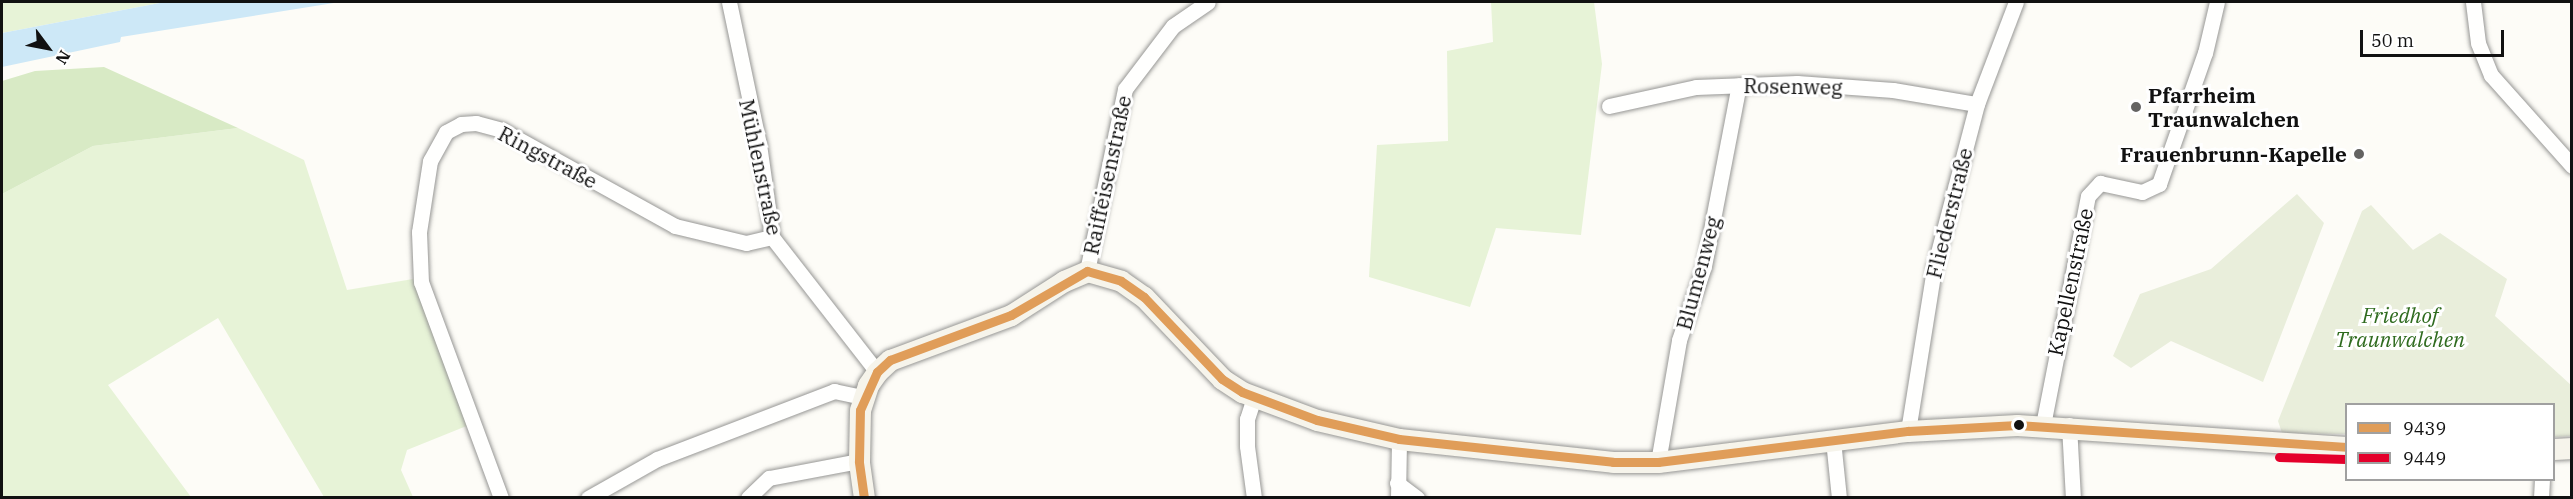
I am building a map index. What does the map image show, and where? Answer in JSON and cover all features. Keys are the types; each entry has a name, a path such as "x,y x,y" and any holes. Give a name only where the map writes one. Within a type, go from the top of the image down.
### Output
{"street":[{"name":"Mühlenstraße","path":"729,2 759,144 772,237 877,372"},
{"name":"Raiffeisenstraße","path":"864,498 859,460 863,397 877,372 890,360 1011,315 1064,281 1087,271 1125,89 1173,26 1208,2"},
{"name":"Fliederstraße","path":"1908,431 1934,267 1977,104 2016,2"},
{"name":"Kapellenstraße","path":"2043,425 2088,196 2100,183 2142,192 2159,184 2205,53 2217,2"},
{"path":"2473,2 2478,43 2491,75 2571,166"},
{"name":"Rosenweg","path":"1609,106 1696,87 1797,83 1893,90 1977,104"},
{"name":"Blumenweg","path":"1658,462 1679,340 1704,266 1739,85"},
{"name":"Ringstraße","path":"501,498 420,282 419,232 430,161 446,132 462,124 476,123 502,130 675,226 746,243 772,237"},
{"path":"1087,271 1107,275 1132,288 1222,379 1254,398 1347,428 1400,438 1563,459 1658,462 1908,431 2043,425 2069,425 2263,444 2345,447"},
{"path":"588,498 657,459 834,391 863,397"},
{"path":"1254,398 1246,419 1254,498"},
{"path":"2069,425 2073,498"},
{"path":"1400,438 1398,490 1417,498"},
{"path":"1833,440 1839,498"},
{"path":"2555,448 2571,448"},
{"path":"748,498 769,478 859,460"},
{"path":"2541,498 2542,481"}],"green space":[{"path":"2,2 165,2 2,33"},
{"path":"1491,2 1594,2 1602,64 1581,235 1496,228 1470,307 1369,277 1377,145 1448,141 1447,51 1493,42"},
{"path":"104,67 238,128 93,146 2,194 2,81 35,71"},
{"path":"238,128 304,160 347,290 413,279 469,425 407,450 401,470 413,497 324,497 218,318 108,385 191,497 2,498 2,194 93,146"},
{"path":"2297,194 2324,223 2263,382 2171,341 2131,368 2113,356 2140,294 2211,269"},
{"name":"Friedhof Traunwalchen","path":"2371,205 2413,250 2440,233 2507,279 2495,316 2571,385 2571,436 2555,437 2555,403 2345,403 2345,434 2282,433 2278,421 2362,211"}],"water":[{"path":"165,2 340,2 121,37 120,42 2,67 2,33"}],"transit line":[{"name":"9439","path":"864,498 859,461 860,410 877,372 890,360 1011,315 1087,271 1121,281 1144,297 1222,379 1242,392 1317,420 1399,439 1613,462 1658,462 1908,431 2017,425 2345,447"},
{"name":"9449","path":"2279,457 2345,459"}],"place":[{"name":"Pfarrheim Traunwalchen","path":"2136,107"},
{"name":"Frauenbrunn-Kapelle","path":"2359,154"}]}
